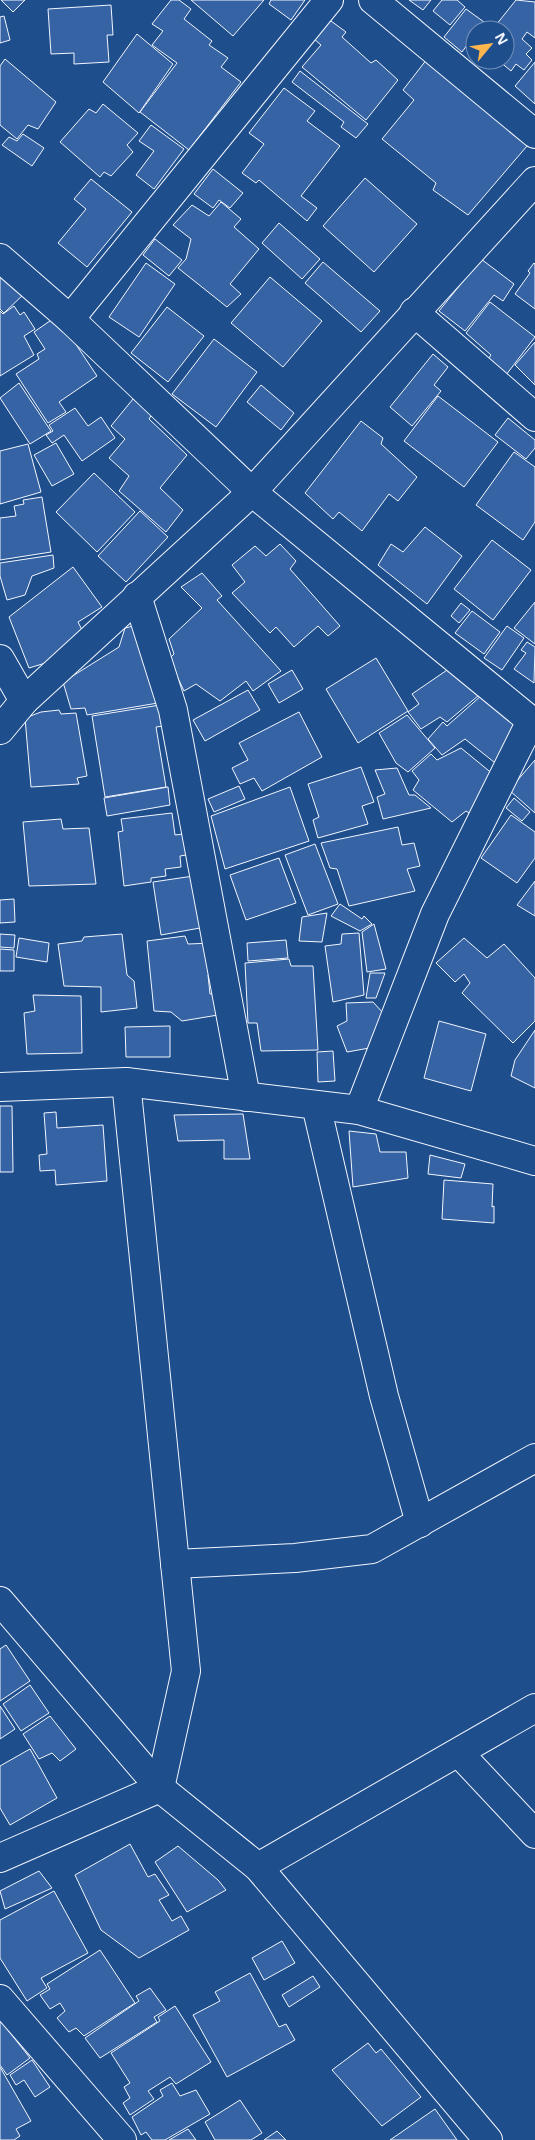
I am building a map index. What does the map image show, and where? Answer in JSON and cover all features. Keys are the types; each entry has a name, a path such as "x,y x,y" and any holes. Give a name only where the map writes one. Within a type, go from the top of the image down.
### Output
{"street":[{"path":"70,319 329,0"},
{"path":"373,0 535,134"},
{"path":"0,730 24,701 252,492 535,180"},
{"path":"0,258 70,319 252,492 533,722 435,914 358,1110"},
{"path":"414,312 535,417"},
{"path":"137,596 173,710 246,1097"},
{"path":"0,659 24,701"},
{"path":"126,1082 186,1671 160,1788"},
{"path":"0,1087 126,1082 358,1110 535,1161"},
{"path":"316,1105 384,1396 420,1523"},
{"path":"175,1564 295,1558 372,1548 535,1458"},
{"path":"0,1600 160,1788 258,1867 488,2140"},
{"path":"258,1867 459,1754 535,1708"},
{"path":"459,1754 535,1834"},
{"path":"0,1858 160,1788"},
{"path":"0,1999 122,2140"}],"building":[{"path":"1,0 25,0 13,12"},
{"path":"171,0 179,0 191,9 184,19 212,41 209,45 228,58 221,67 241,82 189,150 140,112 177,63 152,45 163,31 152,24"},
{"path":"191,0 264,0 233,36"},
{"path":"271,0 305,0 291,20 269,4"},
{"path":"409,0 431,0 423,10"},
{"path":"442,0 457,0 465,7 450,25 433,11"},
{"path":"516,0 535,2 535,38 527,32 522,39 532,48 526,54 532,60 524,70 516,64 515,65 515,20 500,20"},
{"path":"111,5 113,35 107,35 109,62 74,64 74,53 51,54 48,9"},
{"path":"466,9 481,20 465,20 465,48 462,52 444,37"},
{"path":"4,16 10,40 0,43 0,17"},
{"path":"331,21 346,32 342,37 371,63 376,60 398,80 366,120 302,67 321,45 313,38"},
{"path":"137,34 173,64 139,113 103,82"},
{"path":"5,59 56,102 38,129 28,125 17,139 0,125 0,66"},
{"path":"427,59 520,128 527,146 468,215 433,190 436,183 382,139 414,100 403,90"},
{"path":"535,62 535,104 515,86"},
{"path":"300,71 368,124 356,138 341,127 344,122 292,82"},
{"path":"284,88 315,111 307,121 340,146 301,196 317,208 307,221 259,180 256,183 242,173 264,144 249,133"},
{"path":"103,104 138,133 127,145 133,152 111,176 104,172 100,177 60,142 89,109 96,113"},
{"path":"151,125 184,149 154,189 136,175 154,151 139,141"},
{"path":"23,134 44,148 32,166 2,145 9,137 17,141"},
{"path":"213,169 243,193 230,208 219,200 213,208 194,194"},
{"path":"365,178 417,224 374,272 323,226"},
{"path":"91,179 132,212 87,267 58,243 86,209 74,199"},
{"path":"221,202 241,219 234,227 259,249 230,284 241,294 227,307 178,268 186,259 191,239 173,225 192,205 209,216"},
{"path":"279,223 320,259 302,279 262,243"},
{"path":"155,239 182,260 169,276 143,255"},
{"path":"481,259 514,284 503,301 494,295 465,331 439,311"},
{"path":"323,262 380,311 361,332 305,283"},
{"path":"146,263 175,284 139,337 109,317"},
{"path":"534,263 535,309 515,294 530,273 528,271"},
{"path":"0,272 25,293 4,313 0,309"},
{"path":"270,277 322,321 283,367 231,323"},
{"path":"490,302 535,337 506,375 486,362 491,355 466,333"},
{"path":"14,306 20,315 24,312 35,329 24,336 34,355 0,376 0,311 3,314"},
{"path":"167,307 204,336 168,382 131,353"},
{"path":"57,316 97,376 59,402 66,412 48,423 16,374 39,359 37,354 45,349 34,332"},
{"path":"214,339 257,372 216,427 172,394"},
{"path":"535,342 535,385 515,365"},
{"path":"433,354 448,367 434,385 441,391 412,426 390,407"},
{"path":"19,383 51,431 30,444 0,398"},
{"path":"261,385 294,413 281,430 247,402"},
{"path":"438,396 498,442 464,487 404,441"},
{"path":"133,399 152,414 149,419 187,455 160,488 183,510 166,532 119,491 129,476 109,458 125,439 111,426"},
{"path":"75,408 88,426 101,417 115,438 82,461 64,435 52,443 46,435 53,431 49,425"},
{"path":"508,418 535,440 535,448 526,459 495,435"},
{"path":"361,421 383,438 381,444 417,477 398,501 389,494 362,531 339,512 333,519 305,493"},
{"path":"56,443 74,474 52,486 34,455"},
{"path":"28,444 41,492 0,504 0,451"},
{"path":"514,452 535,467 535,522 523,540 476,505"},
{"path":"94,473 135,512 97,552 56,512"},
{"path":"42,497 51,552 0,560 0,518 16,516 14,506 24,504 23,500"},
{"path":"140,511 168,537 126,582 98,556"},
{"path":"425,527 462,556 427,604 378,565 391,544 403,552"},
{"path":"492,540 531,570 493,620 454,589"},
{"path":"280,544 296,561 290,569 340,626 328,636 318,626 294,647 276,627 270,633 232,593 245,582 232,565 255,546 266,556"},
{"path":"53,555 54,568 32,576 25,595 7,600 0,576 0,563"},
{"path":"73,567 102,607 78,622 85,636 62,658 29,668 9,617"},
{"path":"202,573 222,596 217,600 281,671 253,691 246,681 220,701 196,684 184,691 169,659 174,654 169,639 202,608 181,587"},
{"path":"535,602 535,644 514,628"},
{"path":"461,603 470,610 459,623 451,616"},
{"path":"472,611 500,632 484,654 455,633"},
{"path":"142,624 158,703 87,715 85,708 71,709 63,682 119,647 125,628"},
{"path":"507,626 524,638 502,670 484,658"},
{"path":"527,642 535,647 534,683 514,669 526,653 521,650"},
{"path":"376,658 408,711 358,743 326,689"},
{"path":"453,666 485,690 447,722 440,717 421,729 408,712 419,704 412,694"},
{"path":"292,670 303,689 279,703 268,684"},
{"path":"248,690 260,710 205,741 193,720"},
{"path":"482,695 518,729 499,766 465,739 442,755 428,739 443,722 447,726"},
{"path":"160,705 164,726 156,727 166,787 105,797 92,716"},
{"path":"59,710 61,714 76,713 87,776 77,778 79,784 31,787 25,718 41,712"},
{"path":"299,712 322,757 262,791 254,778 240,784 232,768 248,760 239,743"},
{"path":"407,715 435,748 408,772 396,763 379,733"},
{"path":"461,748 494,775 477,818 466,811 452,822 413,790 419,780 412,771 431,754 437,760"},
{"path":"535,760 535,813 509,790"},
{"path":"361,767 374,802 362,806 368,824 318,838 313,820 319,817 308,784"},
{"path":"397,768 409,795 415,795 431,808 383,819 377,797 385,794 375,770"},
{"path":"239,786 245,799 214,812 208,799"},
{"path":"168,787 170,805 107,816 104,798"},
{"path":"290,787 309,841 225,869 211,816"},
{"path":"514,798 530,812 522,821 506,808"},
{"path":"172,813 175,835 184,834 186,855 180,856 181,867 165,869 166,876 151,878 151,882 124,886 118,832 123,831 121,819"},
{"path":"511,815 535,832 535,858 517,883 481,858"},
{"path":"61,819 63,829 89,828 96,884 29,886 23,822"},
{"path":"398,827 402,845 414,843 420,866 407,869 415,891 349,906 337,869 330,868 321,843"},
{"path":"315,844 338,904 308,915 285,855"},
{"path":"279,858 296,903 246,920 230,875"},
{"path":"200,875 200,928 161,935 153,882"},
{"path":"535,881 535,916 517,905"},
{"path":"14,899 15,922 0,923 0,900"},
{"path":"340,904 362,919 364,916 372,924 360,931 331,916"},
{"path":"327,913 322,942 299,941 302,917"},
{"path":"374,924 386,969 367,972 362,932"},
{"path":"359,933 364,995 333,1002 325,946 341,944 342,934"},
{"path":"0,934 15,935 14,948 0,947"},
{"path":"122,934 127,975 134,981 137,1008 101,1012 101,987 64,986 58,944 82,941 84,937"},
{"path":"185,936 188,944 213,943 217,975 208,975 210,994 223,993 224,1014 182,1021 171,1012 154,1011 147,941"},
{"path":"19,938 49,943 47,962 16,957"},
{"path":"464,938 487,958 504,944 535,978 535,1021 513,1043 462,993 470,983 464,974 455,982 436,963"},
{"path":"286,940 288,958 248,961 247,943"},
{"path":"0,949 14,950 14,971 0,971"},
{"path":"289,959 291,966 313,966 318,1050 261,1051 257,1023 248,1023 245,963"},
{"path":"370,973 385,973 376,998 366,998"},
{"path":"33,995 81,996 82,1053 27,1054 24,1013 35,1011"},
{"path":"373,1002 384,1014 375,1047 347,1052 337,1026 347,1021 346,1003"},
{"path":"439,1021 486,1034 471,1091 424,1078"},
{"path":"170,1026 170,1057 126,1057 125,1027"},
{"path":"535,1030 535,1088 511,1076 515,1060"},
{"path":"333,1051 335,1081 318,1082 317,1052"},
{"path":"0,1106 12,1106 13,1172 0,1172"},
{"path":"56,1112 57,1128 103,1125 107,1181 56,1185 55,1170 40,1171 39,1155 47,1154 44,1113"},
{"path":"243,1114 250,1159 224,1159 224,1140 178,1141 174,1115"},
{"path":"349,1131 376,1134 380,1152 406,1152 408,1178 353,1187"},
{"path":"430,1155 465,1164 461,1178 428,1174"},
{"path":"444,1180 493,1184 492,1207 494,1206 494,1223 442,1219"},
{"path":"6,1645 30,1681 0,1701 0,1649"},
{"path":"30,1685 49,1713 21,1731 3,1704"},
{"path":"0,1706 15,1729 0,1739"},
{"path":"50,1716 76,1749 60,1761 52,1753 39,1759 23,1734"},
{"path":"30,1749 57,1798 10,1825 0,1808 0,1766"},
{"path":"130,1844 148,1877 155,1874 169,1895 159,1900 172,1921 181,1916 189,1930 139,1958 101,1930 75,1875"},
{"path":"178,1846 218,1880 226,1890 187,1912 155,1862"},
{"path":"39,1871 52,1888 5,1909 0,1891"},
{"path":"54,1891 88,1953 41,1978 47,1988 27,2001 0,1958 0,1920"},
{"path":"282,1941 295,1963 264,1980 252,1958"},
{"path":"100,1950 135,2003 84,2036 76,2028 69,2032 57,2018 65,2011 60,2003 50,2009 40,1995 50,1989 47,1984"},
{"path":"250,1973 279,2027 286,2024 295,2040 227,2077 193,2015 220,2001 215,1992"},
{"path":"313,1976 320,1987 289,2007 282,1995"},
{"path":"150,1988 166,2010 154,2017 157,2022 100,2058 85,2038 139,2001 136,1996"},
{"path":"175,2006 211,2062 176,2084 170,2077 148,2091 154,2099 130,2115 123,2103 130,2098 124,2087 130,2083 111,2053 160,2021 158,2017"},
{"path":"0,2020 30,2058 7,2075 0,2065"},
{"path":"368,2043 376,2053 381,2049 421,2097 382,2126 332,2070"},
{"path":"32,2060 50,2087 35,2097 24,2080 16,2085 10,2075"},
{"path":"0,2067 31,2121 16,2129 20,2136 14,2140 0,2140"},
{"path":"172,2083 180,2096 196,2090 210,2114 165,2140 152,2140 146,2132 141,2135 132,2117 163,2096 160,2090"},
{"path":"240,2100 262,2133 251,2140 215,2140 205,2122"},
{"path":"435,2109 457,2140 390,2140"},
{"path":"188,2129 196,2140 169,2140"},
{"path":"277,2131 286,2140 264,2140"}]}
